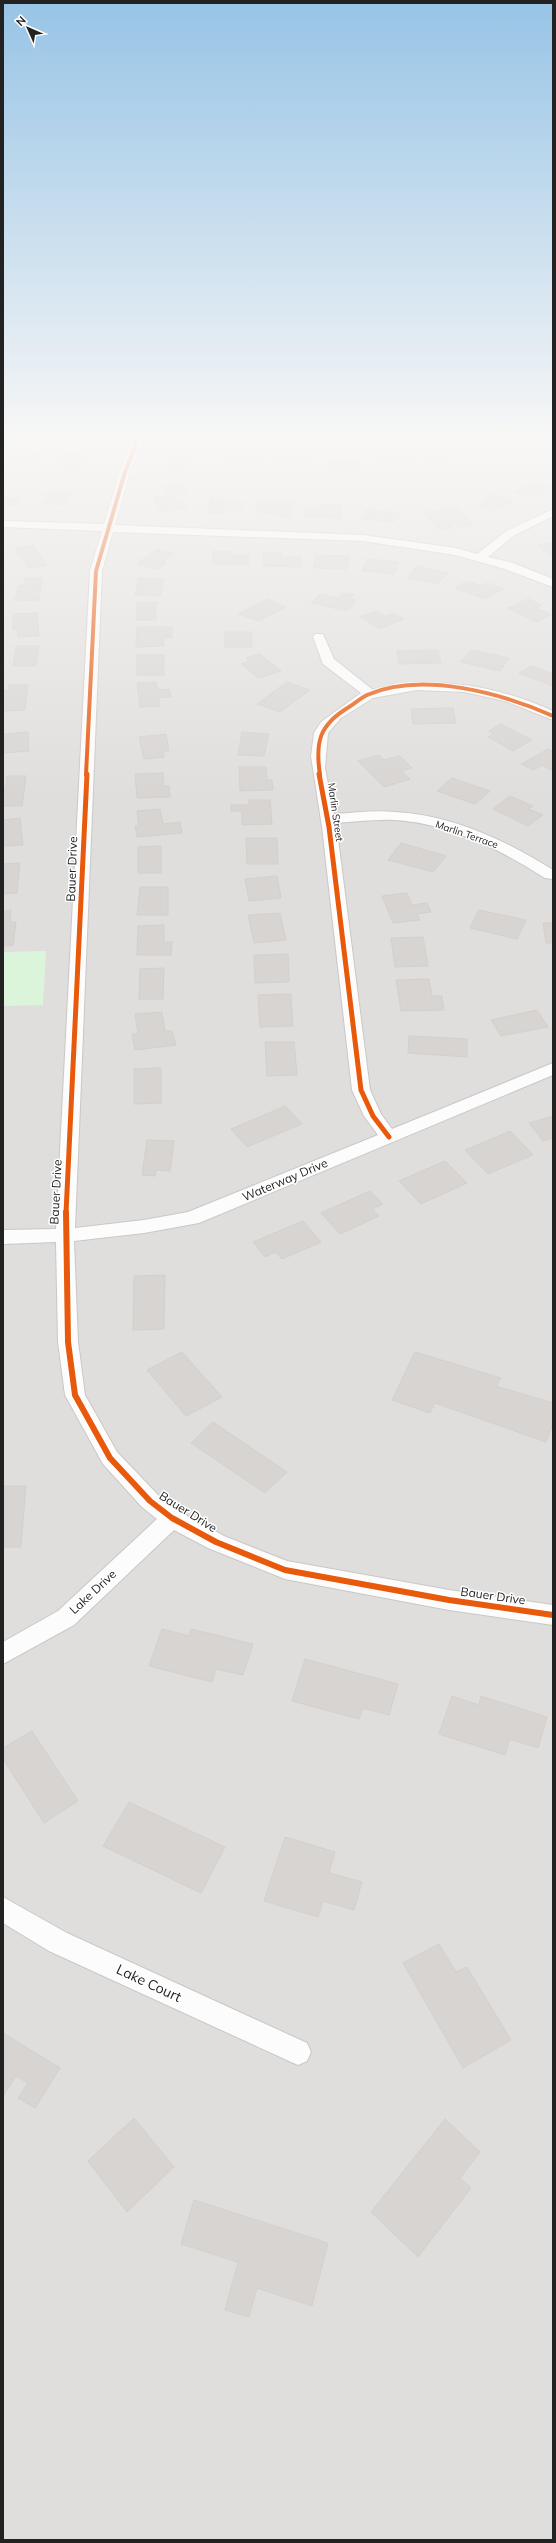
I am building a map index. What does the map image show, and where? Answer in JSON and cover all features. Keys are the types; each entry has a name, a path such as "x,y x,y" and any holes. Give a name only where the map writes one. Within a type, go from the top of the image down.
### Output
{"street":[{"name":"Bauer Drive","path":"98,561 96,571 65,1236 68,1342 75,1395 110,1458 150,1501 172,1518 216,1542 285,1570 449,1600 553,1615"},
{"path":"489,561 509,566 553,583"},
{"path":"319,637 328,661 370,694"},
{"name":"Marlin Street","path":"389,1137 373,1116 361,1090 328,819 318,758 322,732 334,716 370,694 397,689 437,686 480,690 506,696 553,716"},
{"name":"Marlin Terrace","path":"328,819 395,816 442,824 494,842 550,875"},
{"name":"Waterway Drive","path":"3,1237 65,1236 141,1229 192,1218 553,1069"},
{"name":"Lake Drive","path":"3,1654 66,1618 172,1518"},
{"name":"Lake Court","path":"3,1909 58,1942 298,2052"}],"shaded area":[{"path":"3,561 553,561 553,2540 3,2540"}],"green space":[{"path":"46,951 43,1005 3,1006 3,952"}],"building":[{"path":"23,561 44,561 47,565 28,568"},
{"path":"141,561 164,561 162,562 166,563 158,569 137,564"},
{"path":"212,561 248,561 248,564 212,564"},
{"path":"263,561 302,561 301,567 263,566"},
{"path":"315,561 348,561 347,569 314,568"},
{"path":"366,561 399,562 394,574 362,571"},
{"path":"417,566 448,573 438,584 407,578"},
{"path":"25,578 42,578 39,600 15,601 18,586 24,585"},
{"path":"139,578 164,579 160,596 135,595"},
{"path":"467,581 482,586 487,583 503,589 485,599 455,588"},
{"path":"343,593 354,595 350,599 356,600 347,611 311,603 320,594 339,598"},
{"path":"267,599 286,607 259,621 238,614"},
{"path":"528,599 542,605 536,608 551,615 536,622 508,608"},
{"path":"137,602 156,602 156,620 137,620"},
{"path":"377,611 385,616 393,613 404,619 379,629 360,617"},
{"path":"37,613 39,636 18,637 18,630 13,630 13,614"},
{"path":"137,627 172,627 172,638 164,638 164,646 136,647"},
{"path":"225,632 252,632 252,647 225,647"},
{"path":"16,646 39,646 36,666 13,666"},
{"path":"438,650 441,663 399,664 397,651"},
{"path":"471,650 509,658 500,671 461,662"},
{"path":"260,654 281,671 258,678 241,664 249,661 246,658"},
{"path":"137,655 164,655 164,675 137,675"},
{"path":"532,666 553,674 553,686 519,673"},
{"path":"156,682 158,690 169,689 171,697 158,698 160,706 140,707 137,683"},
{"path":"287,682 310,690 280,712 257,704"},
{"path":"9,685 28,685 25,710 3,711 3,690 8,690"},
{"path":"453,708 456,723 413,724 411,709"},
{"path":"501,724 532,740 513,751 488,737 494,734 489,731"},
{"path":"28,732 29,751 3,753 3,734"},
{"path":"242,732 269,734 264,756 238,755"},
{"path":"166,734 169,751 163,751 164,757 144,759 139,737"},
{"path":"548,749 553,751 553,771 542,765 534,770 521,764"},
{"path":"379,755 384,760 400,756 412,768 401,771 410,779 384,787 358,761"},
{"path":"239,767 266,767 267,780 272,780 273,790 240,791"},
{"path":"163,773 164,786 169,786 170,797 137,798 135,774"},
{"path":"7,776 26,776 22,806 3,806 3,787 6,787"},
{"path":"452,778 490,791 475,804 437,791"},
{"path":"510,796 533,806 528,809 543,815 528,826 493,809"},
{"path":"249,800 270,800 272,824 242,825 242,811 231,811 231,805 249,805"},
{"path":"160,809 163,824 180,822 182,833 137,837 135,826 139,826 137,811"},
{"path":"20,818 23,845 3,846 3,820"},
{"path":"246,838 277,838 278,864 247,864"},
{"path":"401,843 446,856 433,872 388,860"},
{"path":"161,846 161,873 138,873 138,847"},
{"path":"20,863 17,893 3,894 3,864"},
{"path":"277,876 281,898 249,901 245,879"},
{"path":"140,887 168,887 168,915 137,915"},
{"path":"407,893 412,905 427,903 431,912 417,914 420,920 393,923 382,896"},
{"path":"11,910 10,922 16,922 13,945 3,946 3,911"},
{"path":"479,910 526,920 517,939 470,928"},
{"path":"280,913 286,940 254,943 248,915"},
{"path":"543,923 553,923 553,943 546,943"},
{"path":"164,925 164,942 172,942 171,955 137,955 138,926"},
{"path":"423,937 428,966 395,967 391,938"},
{"path":"288,954 289,982 255,983 254,955"},
{"path":"164,968 163,999 139,999 140,969"},
{"path":"429,979 432,996 442,996 444,1010 401,1011 396,980"},
{"path":"291,994 293,1026 260,1027 258,995"},
{"path":"537,1010 548,1027 501,1036 491,1020"},
{"path":"162,1012 165,1031 172,1031 176,1045 135,1050 132,1034 138,1034 135,1014"},
{"path":"409,1036 467,1039 467,1057 408,1053"},
{"path":"265,1042 294,1042 297,1075 267,1076"},
{"path":"161,1068 161,1103 134,1104 134,1069"},
{"path":"285,1106 302,1124 247,1147 231,1129"},
{"path":"553,1116 553,1138 543,1141 529,1123"},
{"path":"510,1131 533,1155 488,1174 465,1150"},
{"path":"147,1140 174,1141 170,1171 156,1170 155,1176 142,1175"},
{"path":"445,1161 467,1183 421,1204 399,1181"},
{"path":"370,1191 383,1204 372,1209 379,1216 340,1234 321,1213"},
{"path":"303,1221 321,1242 282,1259 275,1252 265,1257 253,1242"},
{"path":"165,1275 164,1329 133,1330 134,1276"},
{"path":"182,1352 222,1397 186,1416 147,1370"},
{"path":"415,1352 501,1378 496,1386 553,1403 553,1424 546,1442 435,1403 430,1413 392,1400"},
{"path":"213,1422 287,1472 265,1493 191,1443"},
{"path":"3,1486 26,1486 21,1547 3,1547"},
{"path":"162,1629 189,1636 191,1629 253,1644 243,1675 216,1669 212,1682 149,1666"},
{"path":"305,1659 398,1684 389,1715 363,1708 359,1719 292,1701"},
{"path":"452,1696 479,1705 481,1696 547,1717 538,1748 510,1739 505,1755 439,1734"},
{"path":"32,1731 78,1801 44,1823 3,1759 3,1748"},
{"path":"129,1802 225,1847 201,1893 103,1846"},
{"path":"285,1837 335,1852 329,1873 362,1882 354,1910 323,1901 318,1917 264,1901"},
{"path":"439,1944 456,1972 467,1967 511,2040 463,2068 403,1963"},
{"path":"3,2033 60,2068 35,2108 18,2098 28,2083 16,2076 3,2096"},
{"path":"134,2118 174,2167 127,2212 88,2161"},
{"path":"445,2119 480,2152 460,2178 471,2188 418,2257 371,2212"},
{"path":"194,2200 328,2243 312,2306 257,2288 249,2317 225,2310 238,2262 181,2244"}],"cycle path":[{"path":"99,561 96,571 65,1236 68,1342 75,1395 110,1458 150,1501 172,1518 216,1542 285,1570 449,1600 553,1615"},
{"path":"389,1137 373,1116 361,1090 329,827 320,780 318,756 321,733 325,725 332,719 365,696 394,689 417,686 441,686 487,692 510,699 553,716"}]}
